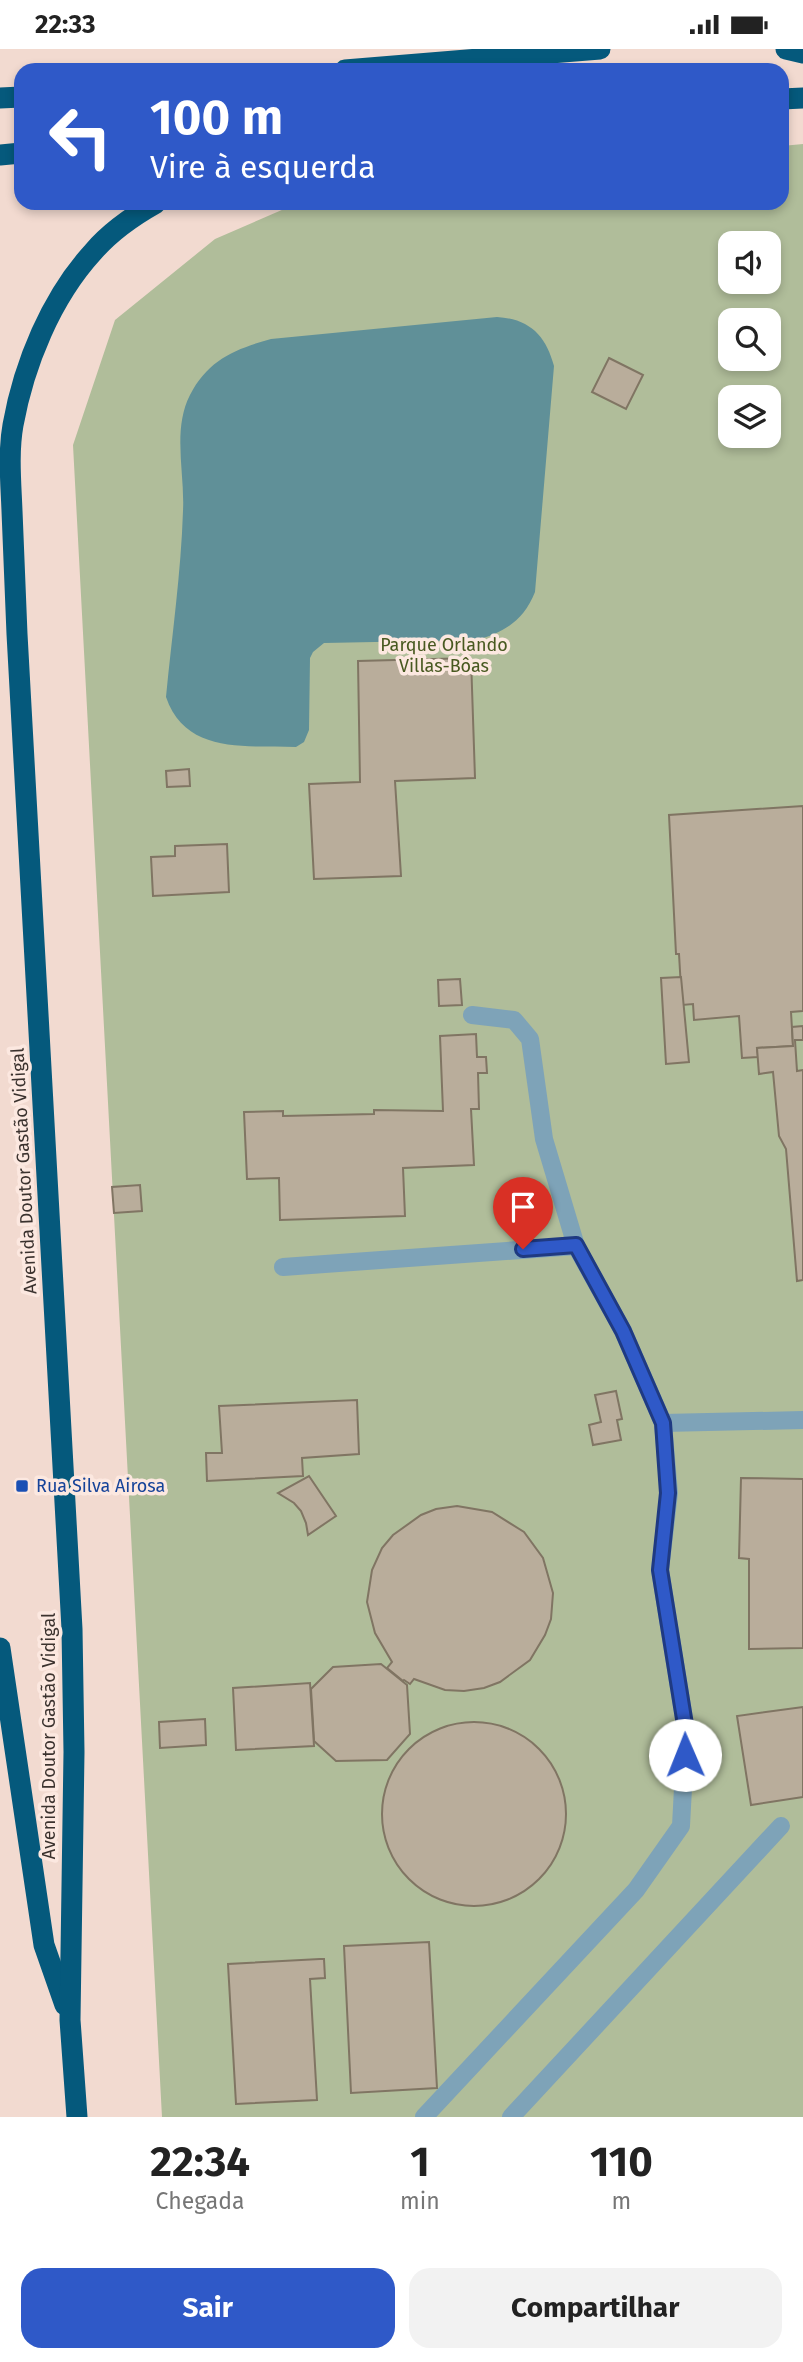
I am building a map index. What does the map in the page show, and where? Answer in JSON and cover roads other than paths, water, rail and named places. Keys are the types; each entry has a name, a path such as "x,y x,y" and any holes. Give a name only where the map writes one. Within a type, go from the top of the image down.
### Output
{"highway":[{"path":"430,63 600,49"},
{"path":"786,49 803,53"},
{"name":"Avenida Doutor Gastão Vidigal","path":"70,2020 74,1752 72,1629 17,634 11,485 13,427 26,372 65,287 93,251 131,217 144,210"},
{"path":"0,1648 44,1945 70,2020 76,2117"}],"lane":[{"path":"424,2117 636,1890 681,1826 686,1731 660,1570 668,1493 663,1423 623,1331 576,1245 544,1139 530,1039 513,1020 472,1015"},
{"path":"283,1267 576,1245"},
{"path":"663,1423 803,1420"},
{"path":"511,2117 781,1826"}],"water":[{"path":"497,317 519,321 535,331 551,355 554,366 535,592 525,610 505,629 477,640 324,643 310,658 309,730 304,742 296,747 220,743 203,738 188,729 175,716 166,697 182,534 180,437 185,408 197,383 214,365 234,352 271,339"}],"place":[{"name":"Rua Silva Airosa","path":"22,1486"}],"park label":[{"name":"Parque Orlando Villas-Bôas","path":"444,656"}]}
